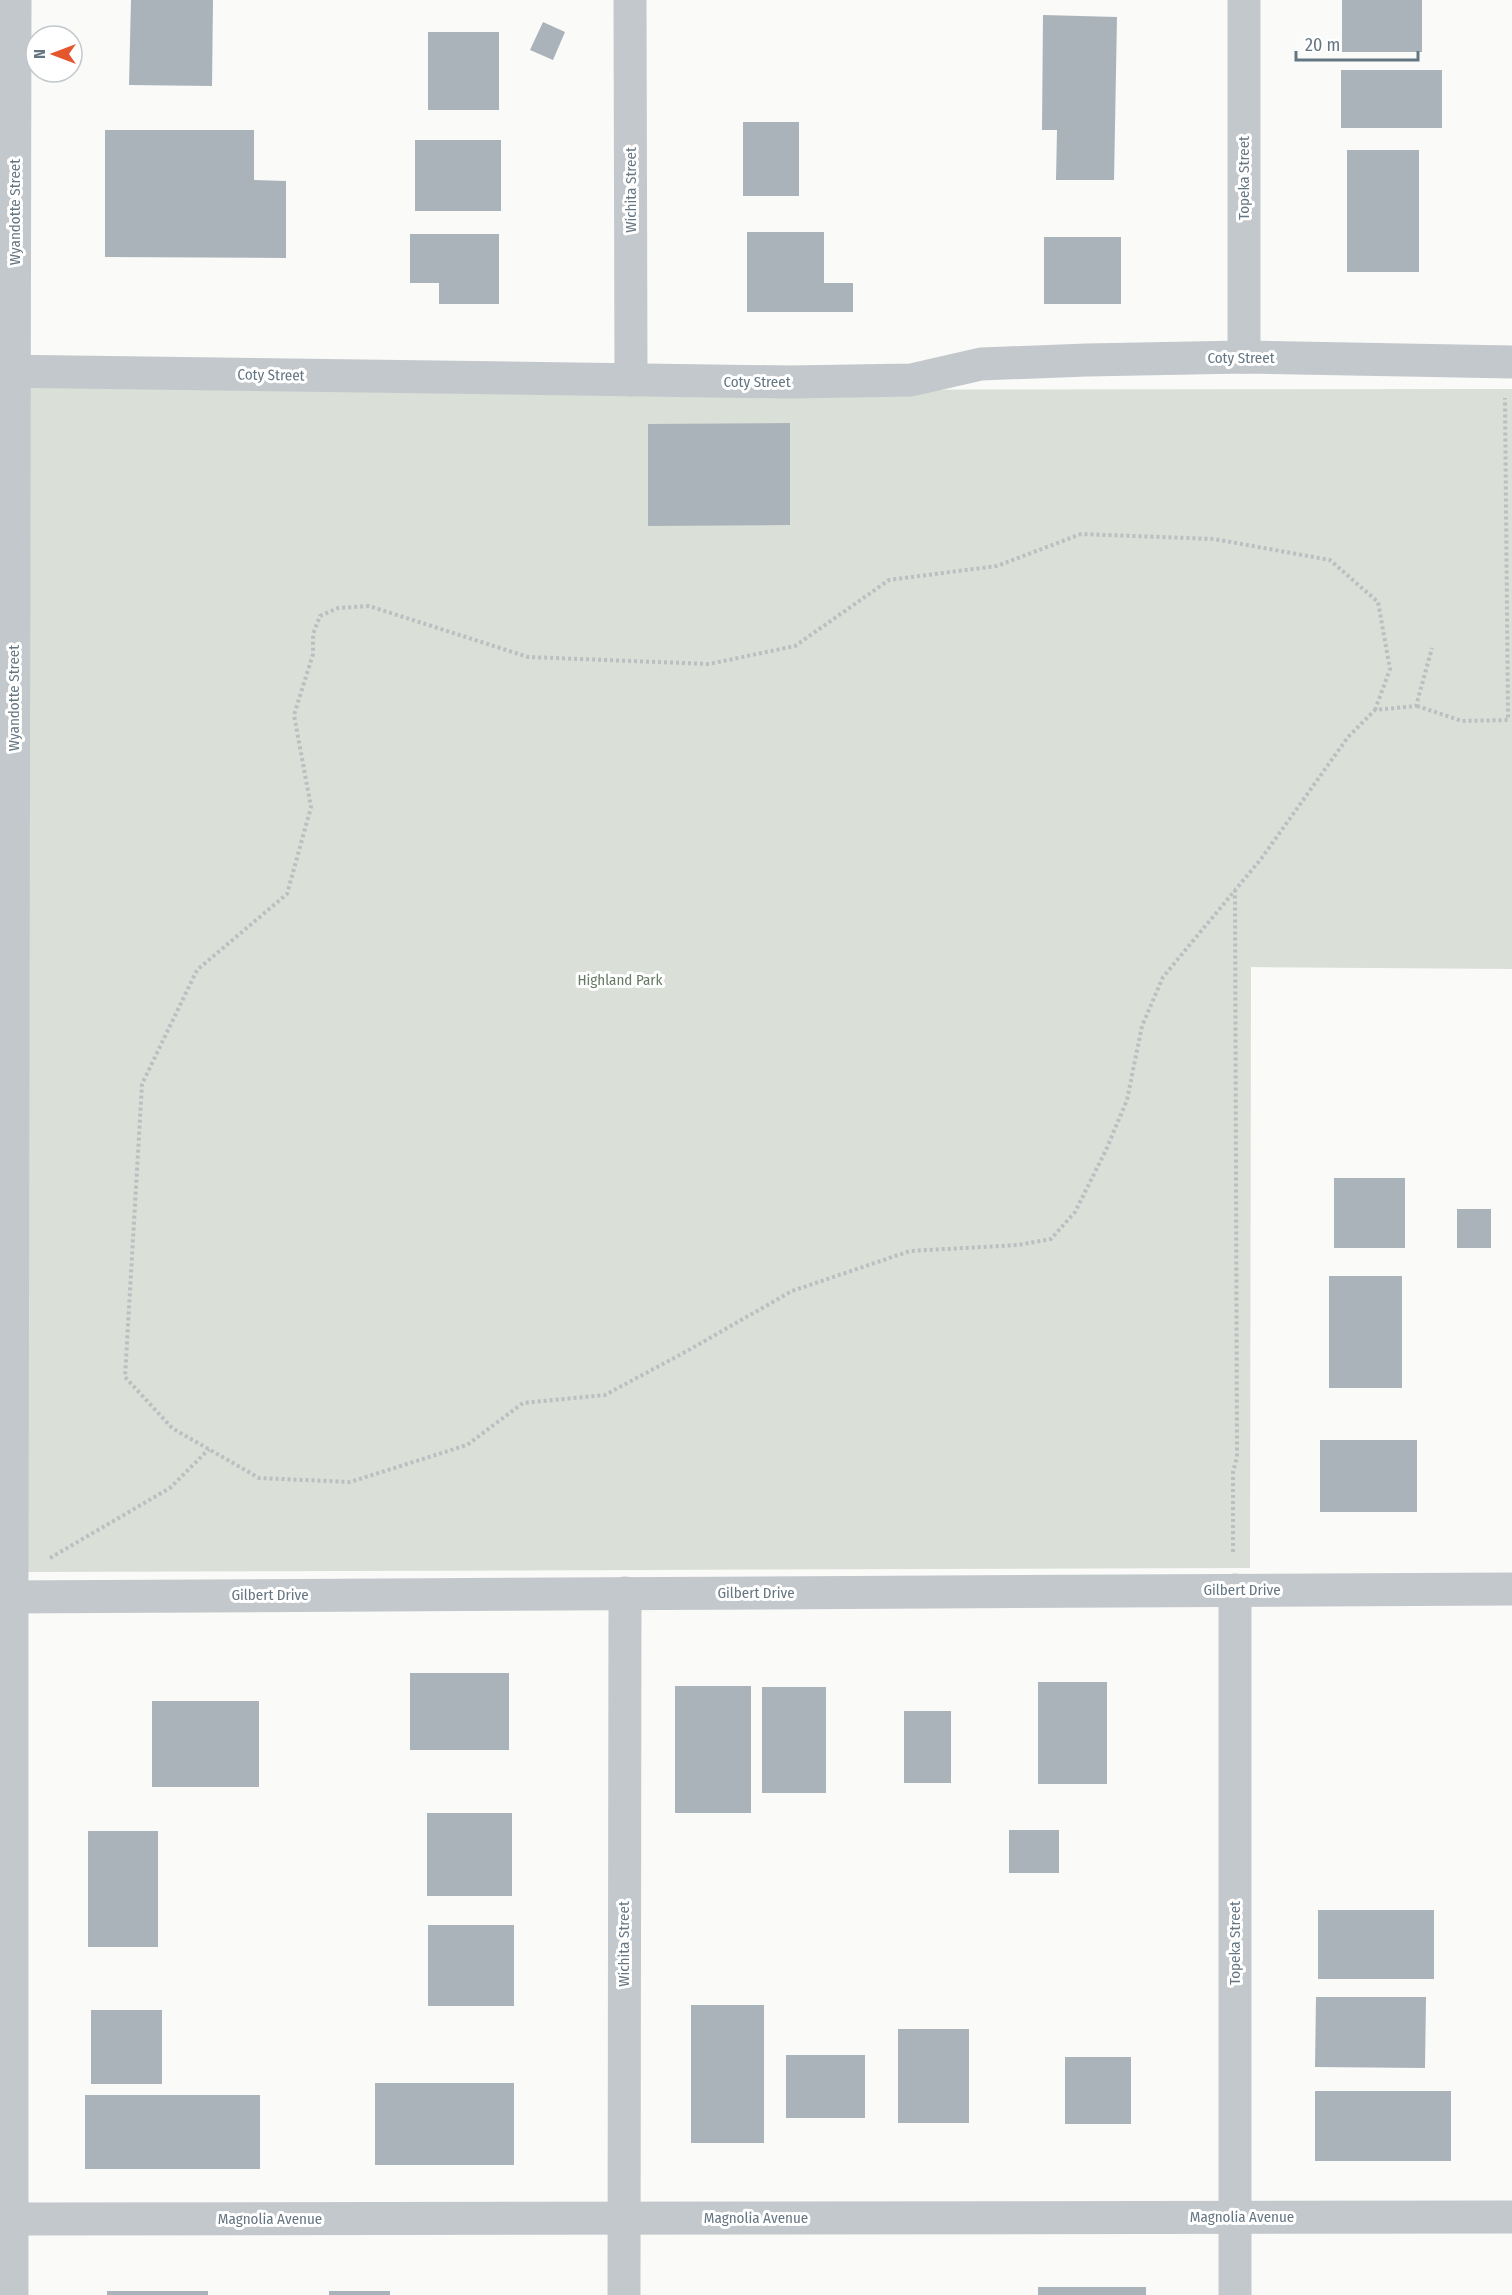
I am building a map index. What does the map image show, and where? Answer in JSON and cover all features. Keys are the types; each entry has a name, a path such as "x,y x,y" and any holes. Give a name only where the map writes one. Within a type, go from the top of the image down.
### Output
{"street":[{"name":"Wyandotte Street","path":"12,2295 6,2219 7,371 15,0"},
{"name":"Wichita Street","path":"630,0 632,380"},
{"name":"Topeka Street","path":"1244,0 1244,357"},
{"name":"Coty Street","path":"7,371 790,382 911,380 981,364 1244,357 1506,362"},
{"name":"Topeka Street","path":"1234,1576 1235,2295"},
{"name":"Gilbert Drive","path":"6,1597 625,1593 1234,1576 1512,1589"},
{"name":"Wichita Street","path":"624,2295 625,1593"},
{"name":"Magnolia Avenue","path":"6,2219 1512,2217"}],"path":[{"path":"1375,710 1416,706 1462,721 1510,720 1509,439 1505,389 1506,362"},
{"path":"1081,534 1214,539 1330,560 1378,602 1390,669 1375,710 1348,737 1261,860 1163,977 1142,1026 1127,1100 1106,1150 1075,1212 1051,1239 1018,1245 910,1251 792,1291 604,1395 523,1402 467,1445 350,1482 259,1478 172,1428 125,1377 142,1084 197,970 287,894 311,807 294,715 313,654 313,634 320,616 338,608 369,606 528,657 709,664 795,646 889,580 997,566 1081,534"},
{"path":"1416,706 1432,648"},
{"path":"1234,891 1237,1457 1233,1472 1234,1576"},
{"path":"6,1597 26,1572 170,1488 209,1449"}],"green space":[{"name":"Highland Park","path":"24,381 649,390 1512,389 1512,969 1251,967 1250,1568 26,1572"}],"building":[{"path":"131,0 213,0 212,86 129,85"},
{"path":"1342,0 1422,0 1422,52 1342,52"},
{"path":"1043,15 1117,17 1114,180 1056,180 1057,130 1042,130"},
{"path":"543,22 565,32 553,60 530,50"},
{"path":"428,32 499,32 499,110 428,110"},
{"path":"1341,70 1442,70 1442,128 1341,128"},
{"path":"743,122 799,122 799,196 743,196"},
{"path":"105,130 254,130 254,180 286,181 286,258 105,257"},
{"path":"415,140 501,140 501,211 415,211"},
{"path":"1347,150 1419,150 1419,272 1347,272"},
{"path":"747,232 824,232 824,283 853,283 853,312 747,312"},
{"path":"410,234 499,234 499,304 439,304 439,283 410,283"},
{"path":"1044,237 1121,237 1121,304 1044,304"},
{"path":"790,423 790,525 648,526 648,424"},
{"path":"1334,1178 1405,1178 1405,1248 1334,1248"},
{"path":"1457,1209 1491,1209 1491,1248 1457,1248"},
{"path":"1329,1276 1402,1276 1402,1388 1329,1388"},
{"path":"1320,1440 1417,1440 1417,1512 1320,1512"},
{"path":"410,1673 509,1673 509,1750 410,1750"},
{"path":"1038,1682 1107,1682 1107,1784 1038,1784"},
{"path":"675,1686 751,1686 751,1813 675,1813"},
{"path":"762,1687 826,1687 826,1793 762,1793"},
{"path":"152,1701 259,1701 259,1787 152,1787"},
{"path":"904,1711 951,1711 951,1783 904,1783"},
{"path":"427,1813 512,1813 512,1896 427,1896"},
{"path":"1009,1830 1059,1830 1059,1873 1009,1873"},
{"path":"88,1831 158,1831 158,1947 88,1947"},
{"path":"1318,1910 1434,1910 1434,1979 1318,1979"},
{"path":"428,1925 514,1925 514,2006 428,2006"},
{"path":"1316,1997 1426,1997 1425,2068 1315,2067"},
{"path":"691,2005 764,2005 764,2143 691,2143"},
{"path":"91,2010 162,2010 162,2084 91,2084"},
{"path":"898,2029 969,2029 969,2123 898,2123"},
{"path":"786,2055 865,2055 865,2118 786,2118"},
{"path":"1065,2057 1131,2057 1131,2124 1065,2124"},
{"path":"375,2083 514,2083 514,2165 375,2165"},
{"path":"1315,2091 1451,2091 1451,2161 1315,2161"},
{"path":"85,2095 260,2095 260,2169 85,2169"},
{"path":"1038,2287 1146,2287 1146,2295 1038,2295"},
{"path":"107,2291 208,2291 208,2295 107,2295"},
{"path":"329,2291 390,2291 390,2295 329,2295"}]}
